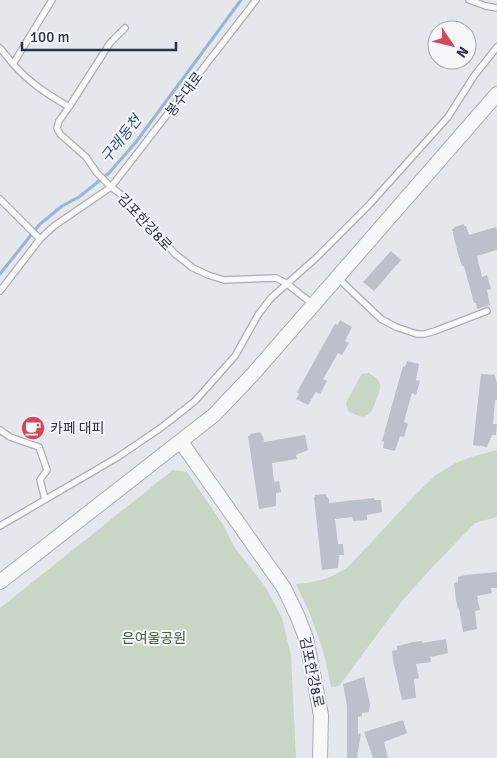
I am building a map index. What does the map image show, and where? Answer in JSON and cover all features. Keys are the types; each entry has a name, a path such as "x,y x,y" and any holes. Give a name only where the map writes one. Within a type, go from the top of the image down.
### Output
{"street":[{"path":"0,582 214,416 497,94"},
{"path":"181,442 210,413 310,302 336,277"},
{"name":"김포한강8로","path":"181,442 284,588 297,616 306,638 321,715 320,758"}],"lane":[{"path":"14,64 52,0"},
{"name":"봉수대로","path":"111,187 256,0"},
{"path":"469,0 497,8"},
{"path":"111,187 96,173 86,157 60,134 57,128 59,121 110,43 125,28"},
{"path":"0,48 27,80 69,107"},
{"path":"0,526 118,457 162,427 195,401 226,368 242,345 263,307 286,283 316,258 357,218 448,117 474,76 497,48"},
{"name":"김포한강8로","path":"38,237 111,187 130,202 174,253 193,268 224,280 276,278 286,283 310,302"},
{"path":"0,199 38,237 0,291"},
{"path":"336,277 381,319 396,327 417,334 429,333 487,311"},
{"path":"0,430 10,437 39,448 47,470 40,480 45,498"}],"green space":[{"path":"369,373 380,384 380,390 369,414 359,416 348,411 346,403 362,374"},
{"path":"497,450 497,517 475,523 402,601 339,686 331,687 318,634 296,584 323,579 348,567 436,475 454,464 471,457"},
{"name":"은여울공원","path":"173,470 187,472 224,526 233,545 266,588 282,618 291,656 296,758 0,758 0,608"}],"building":[{"path":"464,224 469,235 496,227 497,231 497,250 477,256 482,277 487,275 491,289 487,290 490,305 477,309 464,266 462,266 458,254 452,229"},
{"path":"391,251 401,260 374,291 363,282"},
{"path":"340,320 352,327 345,341 349,343 342,355 338,353 323,379 327,381 320,394 316,392 308,405 296,399 299,394 297,392 335,324 338,325"},
{"path":"407,361 419,364 416,380 420,381 416,395 412,393 409,403 404,422 408,424 404,437 400,436 395,451 383,448 384,442 382,441 403,366 405,367"},
{"path":"481,374 495,375 497,382 497,400 495,400 493,424 497,424 496,435 492,435 487,447 473,445"},
{"path":"260,432 264,442 305,435 308,450 296,455 297,459 272,463 274,482 279,481 281,492 276,493 276,506 259,509 248,436"},
{"path":"325,494 329,499 329,503 374,498 374,500 381,500 382,512 367,515 367,520 353,521 352,517 335,519 338,544 343,544 344,555 339,555 338,568 322,570 314,497 315,495"},
{"path":"497,572 497,588 491,588 492,593 477,596 480,610 475,611 477,629 463,632 454,583 458,582 458,577"},
{"path":"446,639 448,653 430,657 431,662 416,664 419,678 414,679 416,698 402,700 392,651 397,650 397,646 413,642 422,641 422,643"},
{"path":"364,677 370,704 369,712 362,713 362,716 358,717 358,734 361,733 357,758 347,758 347,706 343,684"},
{"path":"403,720 407,733 384,742 388,758 373,758 364,732"}],"waterway":[{"name":"구래동천","path":"0,274 39,225 62,206 79,197 109,173 136,142 241,0"}],"place":[{"name":"카페 대피","path":"33,428"}]}
